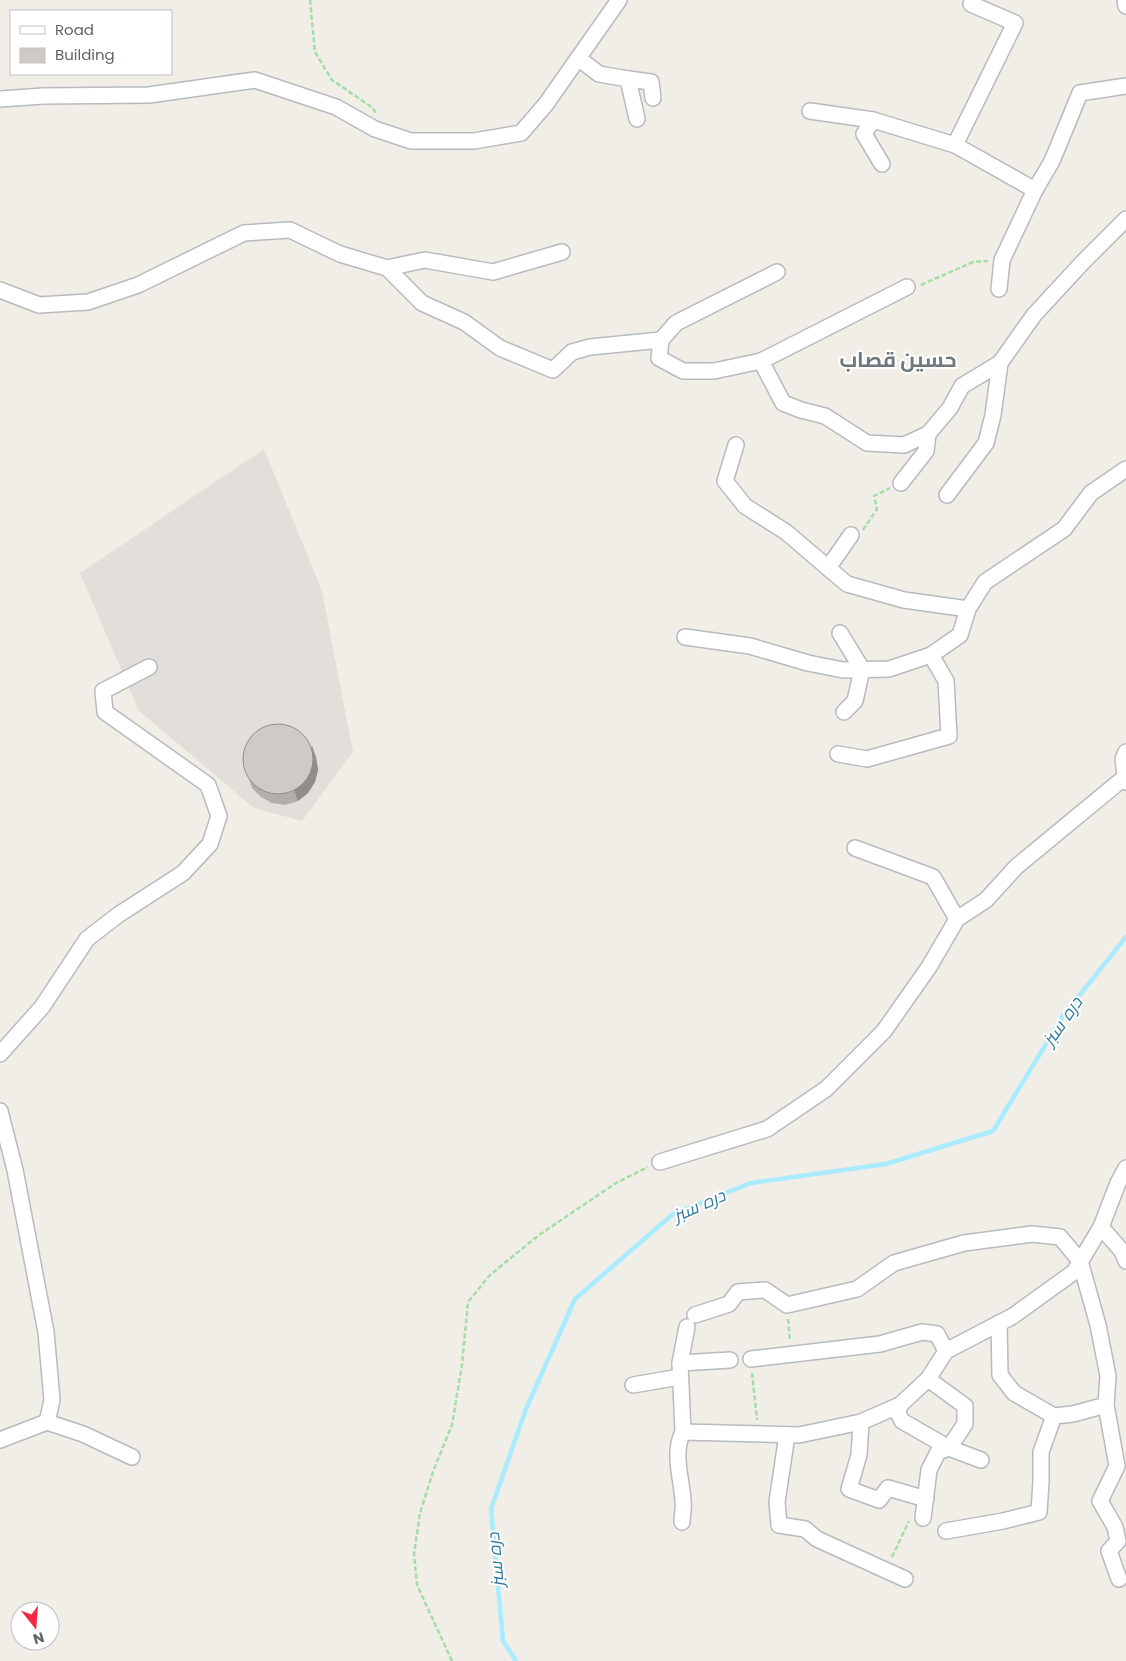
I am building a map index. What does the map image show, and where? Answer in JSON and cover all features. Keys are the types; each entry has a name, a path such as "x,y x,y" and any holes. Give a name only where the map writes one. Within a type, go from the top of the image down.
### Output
{"street":[{"path":"0,98 150,95 255,80 336,107 375,129 411,141 474,141 521,134 546,104 619,0"},
{"path":"1125,0 1126,6"},
{"path":"955,145 1015,23 971,4"},
{"path":"578,58 599,74 651,82 653,98"},
{"path":"628,79 637,119"},
{"path":"999,289 1002,260 1035,190 1052,161 1080,93 1126,86"},
{"path":"810,112 873,120 955,145 1035,190"},
{"path":"873,120 864,134 882,164"},
{"path":"761,361 783,403 825,416 867,444 904,445 928,434 950,408 962,386 1000,363 1034,315 1126,219"},
{"path":"0,290 39,305 88,302 138,285 244,233 290,230 340,254 386,268 422,303 464,322 500,348 553,370 572,352 581,349 661,340"},
{"path":"386,268 426,260 493,272 562,252"},
{"path":"776,272 676,323 661,340 659,358 683,371 714,371 761,361 907,287"},
{"path":"947,495 986,443 993,415 1000,363"},
{"path":"900,483 926,450 928,434"},
{"path":"736,445 724,481 745,506 786,532 847,584 904,600 968,609"},
{"path":"686,637 750,646 808,663 834,668 888,669 931,655 960,635 968,609 985,582 1064,528 1091,492 1126,469"},
{"path":"828,568 851,535"},
{"path":"840,633 862,670 856,701 844,712"},
{"path":"838,754 867,759 949,736 946,681 931,655"},
{"path":"0,1054 42,1007 87,939 118,915 183,873 210,844 219,816 208,786 105,712 103,691 148,667"},
{"path":"1126,752 1123,759 1126,782"},
{"path":"660,1162 767,1129 826,1089 884,1030 930,966 957,919 986,900 1016,867 1126,777"},
{"path":"855,848 933,877 957,919"},
{"path":"0,1111 15,1170 46,1332 52,1400 47,1422"},
{"path":"683,1432 800,1435 861,1422 900,1405 928,1379 946,1351 1014,1316 1074,1272 1101,1227 1118,1183 1126,1168"},
{"path":"1101,1227 1122,1252 1126,1261"},
{"path":"682,1522 683,1503 678,1465 678,1441 683,1432 680,1370 691,1321 729,1304 738,1292 765,1290 787,1305 857,1289 894,1263 964,1243 1032,1234 1060,1237 1080,1262 1098,1325 1108,1376 1106,1405 1117,1466 1100,1500 1115,1527 1118,1541 1109,1551 1119,1579"},
{"path":"999,1323 1000,1375 1014,1393 1054,1416 1073,1414 1106,1405"},
{"path":"751,1360 880,1344 922,1332 936,1334 946,1351"},
{"path":"633,1385 680,1370 730,1360"},
{"path":"924,1518 929,1470 938,1452 949,1448 965,1424 964,1406 928,1379"},
{"path":"900,1405 898,1413 902,1422 949,1448 981,1460"},
{"path":"946,1531 1004,1521 1039,1512 1042,1481 1041,1452 1054,1416"},
{"path":"0,1440 47,1422 84,1434 132,1457"},
{"path":"861,1422 858,1455 849,1489 880,1500 888,1488 926,1499"},
{"path":"787,1435 778,1502 779,1525 805,1530 817,1539 905,1579"}],"path":[{"path":"310,0 315,52 332,80 373,108 387,133"},
{"path":"907,287 921,285 974,262 1002,260"},
{"path":"851,535 858,538 877,509 874,496 900,483"},
{"path":"452,1661 417,1585 414,1554 420,1513 434,1469 452,1425 462,1365 468,1302 490,1275 539,1236 616,1183 660,1162"},
{"path":"787,1305 792,1355"},
{"path":"751,1360 758,1434"},
{"path":"886,1570 912,1515 924,1518"}],"shaded area":[{"path":"264,449 322,591 353,752 302,821 254,808 139,711 80,573"}],"building":[{"path":"278,724 291,727 303,734 310,746 313,759 310,772 303,784 291,791 278,794 265,791 253,784 246,772 243,759 246,746 253,734 265,727"}],"waterway":[{"name":"دره سبز","path":"516,1661 503,1641 491,1509 526,1409 575,1299 673,1214 751,1183 886,1164 993,1131 1063,1016 1126,937"}],"district":[{"name":"حسین قصاب","path":"898,359"}]}
